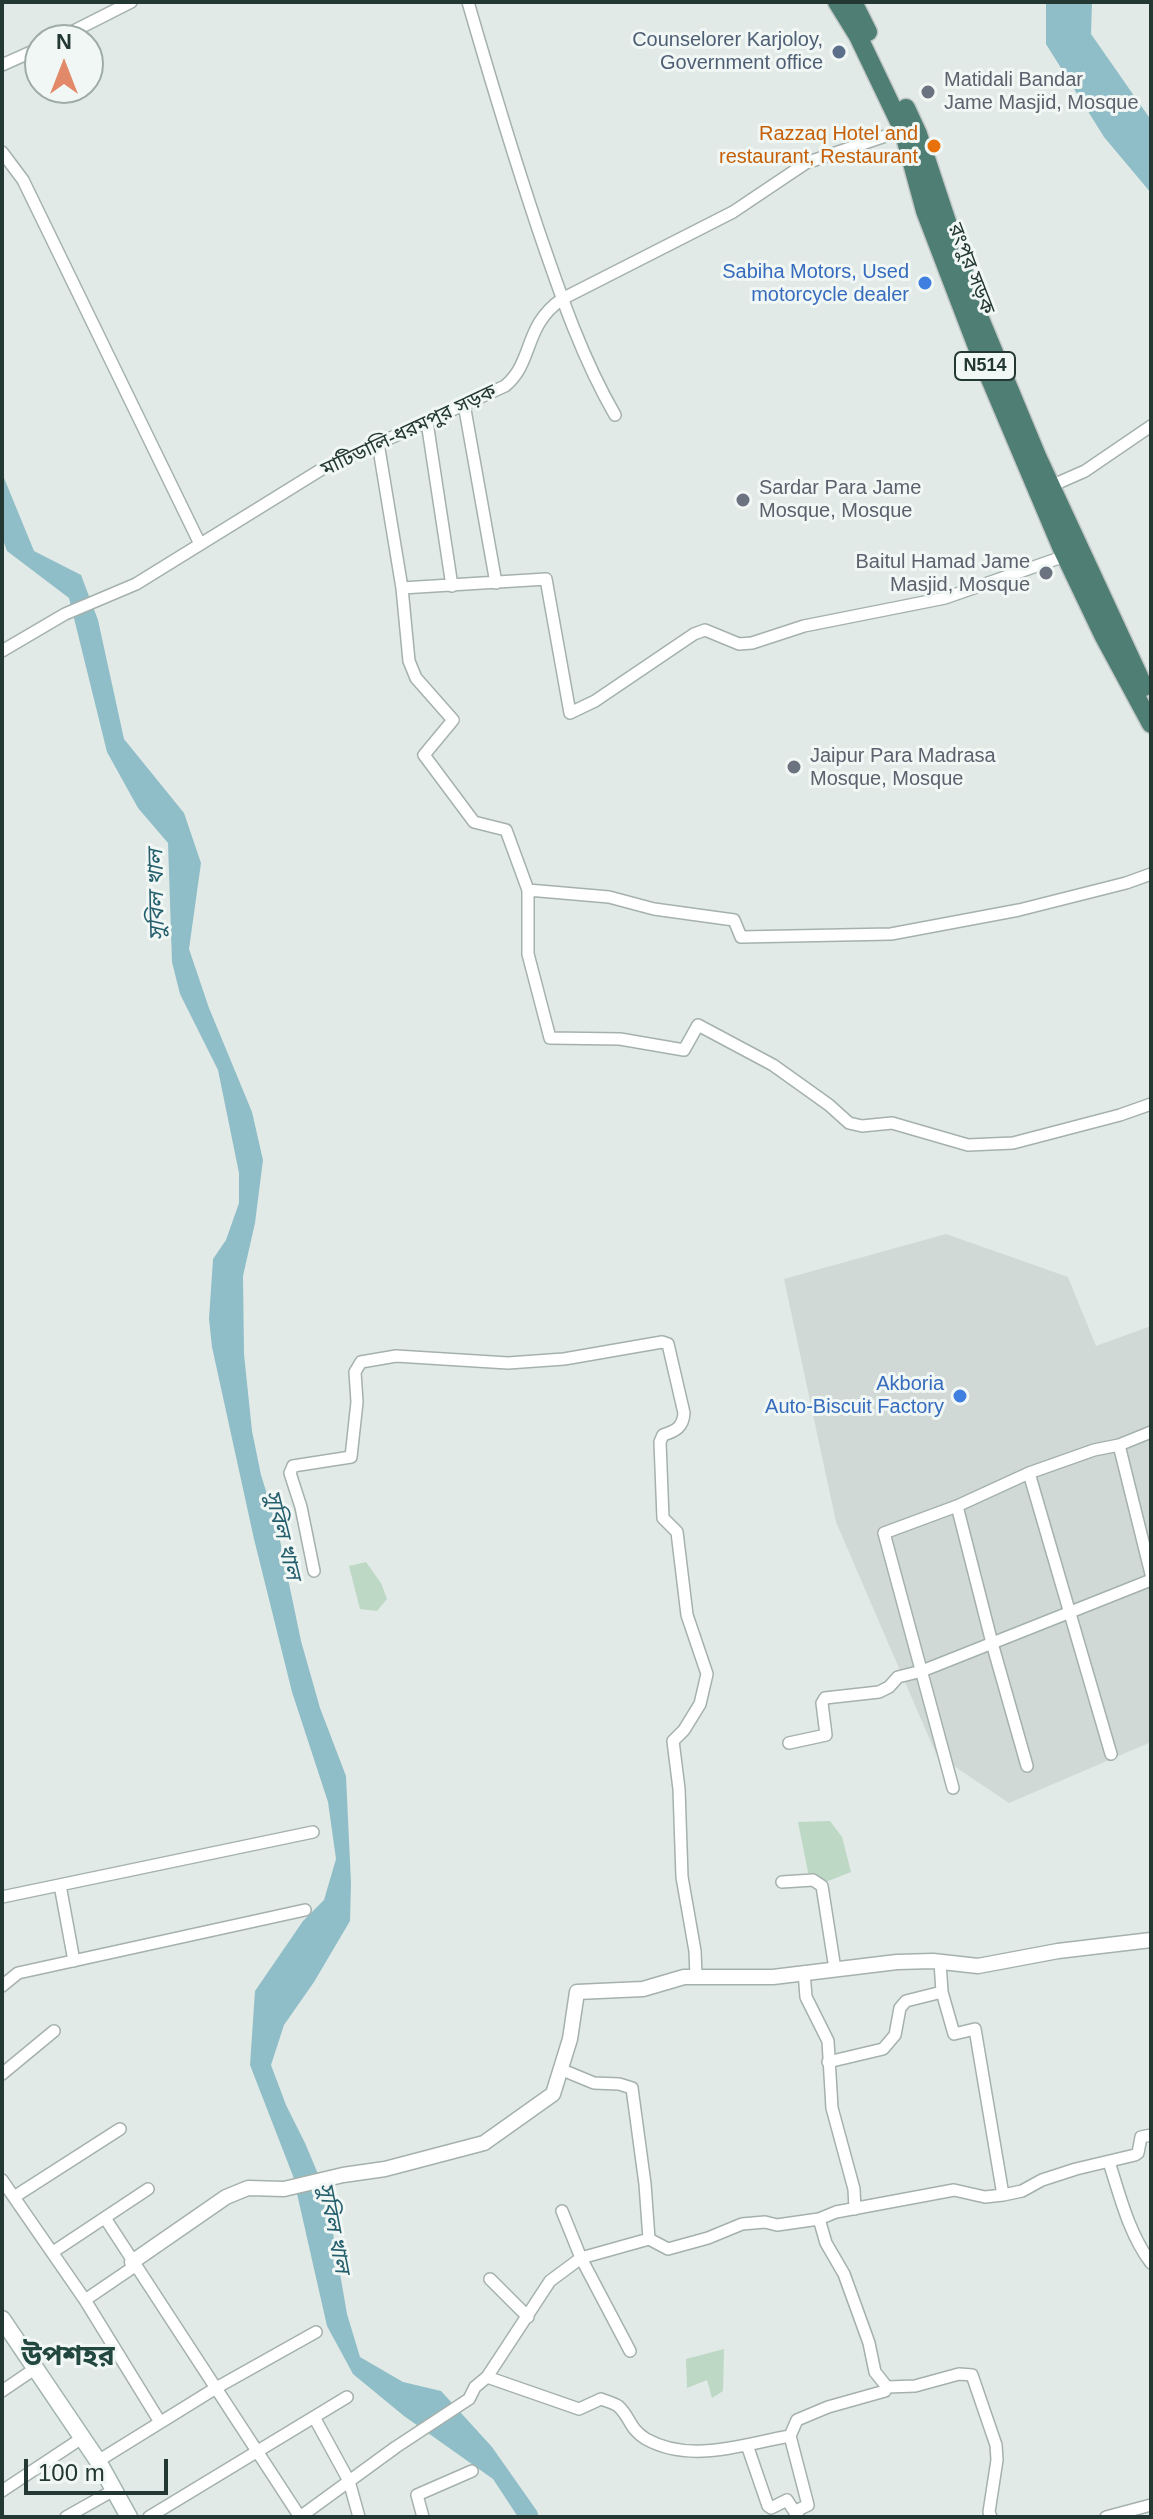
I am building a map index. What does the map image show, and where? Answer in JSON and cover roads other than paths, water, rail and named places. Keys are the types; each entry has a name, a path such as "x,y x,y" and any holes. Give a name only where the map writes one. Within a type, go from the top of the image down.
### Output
{"highway":[{"name":"রংপুর সড়ক","path":"837,2 858,36 903,130 930,226 982,360 1065,556 1151,724"},
{"name":"রংপুর সড়ক","path":"853,2 918,134 976,309 1051,486 1151,699"}],"main road":[{"path":"2,2319 98,2461 129,2517"}],"street":[{"path":"88,24 131,2"},
{"path":"468,2 505,130 562,299 593,376 615,415"},
{"path":"2,65 24,55"},
{"name":"মাটিডালি-ধরমপুর সড়ক","path":"2,651 65,614 136,584 322,469 505,386 514,379 538,321 548,308 562,299 733,212 806,163 903,130"},
{"path":"2,152 23,180 200,544"},
{"path":"464,404 496,583"},
{"path":"427,422 452,586"},
{"path":"1051,486 1085,471 1151,426"},
{"path":"378,443 402,588 409,661 416,678 453,720 424,755 474,822 506,830 528,890 528,954 550,1038 620,1039 684,1050 698,1025 773,1065 849,1123 862,1126 892,1123 968,1145 1013,1143 1151,1104"},
{"path":"402,588 546,579 570,713 595,701 694,634 705,630 739,644 752,643 804,626 945,598 1065,556"},
{"path":"528,890 609,897 654,909 734,920 741,937 891,934 1019,910 1151,874"},
{"path":"314,1571 301,1507 290,1473 293,1466 351,1457 357,1402 355,1372 361,1362 396,1356 508,1363 564,1359 662,1342 668,1344 684,1422 676,1431 663,1435 660,1442 663,1518 677,1532 687,1615 707,1674 700,1704 684,1730 673,1741 679,1789 682,1877 695,1951 696,1977"},
{"path":"953,1788 884,1533 957,1506 1029,1473 1151,1432"},
{"path":"1119,1445 1151,1574"},
{"path":"1029,1473 1111,1754"},
{"path":"957,1506 1027,1766"},
{"path":"789,1743 826,1735 822,1703 825,1698 879,1692 898,1677 922,1671 1151,1580"},
{"path":"2,1897 313,1832"},
{"path":"782,1882 813,1880 822,1886 835,1969"},
{"path":"60,1885 74,1961"},
{"path":"2,1986 18,1973 305,1910"},
{"path":"85,2300 226,2197 248,2188 284,2189 385,2169 484,2143 553,2094 570,2039 577,1992 643,1989 673,1979 773,1977 897,1962 978,1966 1058,1951 1151,1940"},
{"path":"940,1962 942,1992 954,2034 975,2029 1003,2195"},
{"path":"804,1972 806,1997 828,2041 832,2108 854,2189 855,2209"},
{"path":"828,2062 883,2049 895,2035 900,2008 906,2001 942,1992"},
{"path":"2,2074 54,2031"},
{"path":"560,2069 594,2083 632,2088 649,2239"},
{"path":"14,2197 120,2129"},
{"path":"105,2218 300,2517 469,2399 550,2281 581,2258 649,2239 668,2249 742,2224 765,2222 777,2225 819,2219 954,2190 985,2197 1022,2191 1042,2180 1138,2153 1141,2137 1151,2135"},
{"path":"1109,2162 1129,2222 1141,2250 1151,2263"},
{"path":"2,2180 85,2300 160,2422"},
{"path":"53,2252 148,2189"},
{"path":"562,2211 581,2258 630,2351"},
{"path":"819,2219 826,2243 844,2274 869,2343 875,2372 887,2387"},
{"path":"490,2279 528,2317"},
{"path":"98,2461 216,2388 316,2332"},
{"path":"2,2391 36,2368"},
{"path":"747,2445 768,2506 771,2508 787,2500 797,2514 808,2505 790,2436 797,2420 828,2407 885,2391 887,2387 915,2386 959,2374 972,2375 996,2445 991,2517"},
{"path":"487,2377 579,2409 601,2399 619,2407 632,2429 647,2439 675,2450 717,2451 790,2436"},
{"path":"149,2517 347,2397"},
{"path":"314,2417 349,2481 359,2517"},
{"path":"2,2491 82,2438"},
{"path":"423,2517 417,2495 472,2471"},
{"path":"66,2517 114,2490"},
{"path":"1106,2517 1151,2505"}],"water":[{"path":"1046,2 1092,2 1091,34 1151,120 1151,193 1104,137 1046,44"},
{"path":"2,473 34,551 81,575 98,620 124,739 184,813 201,863 189,949 209,1008 252,1112 263,1160 255,1223 243,1276 244,1354 252,1431 261,1475 277,1526 301,1641 320,1708 346,1776 351,1883 350,1921 284,2025 271,2065 326,2193 347,2314 360,2357 403,2382 441,2391 492,2447 539,2517 518,2517 493,2479 404,2416 353,2374 327,2326 293,2176 250,2065 255,1991 303,1921 324,1900 336,1859 328,1802 292,1692 254,1539 212,1347 209,1319 213,1259 226,1240 239,1203 239,1173 218,1070 180,994 172,962 168,843 138,808 107,752 69,598 7,551 2,537"}],"place":[{"name":"Counselorer Karjoloy, Government office","path":"839,52"},
{"name":"Matidali Bandar Jame Masjid, Mosque","path":"928,92"},
{"name":"Razzaq Hotel and restaurant, Restaurant","path":"934,146"},
{"name":"Sabiha Motors, Used motorcycle dealer","path":"925,283"},
{"name":"Sardar Para Jame Mosque, Mosque","path":"743,500"},
{"name":"Baitul Hamad Jame Masjid, Mosque","path":"1046,573"},
{"name":"Jaipur Para Madrasa Mosque, Mosque","path":"794,767"},
{"name":"Akboria Auto-Biscuit Factory","path":"960,1396"}],"district":[{"name":"উপশহর","path":"68,2357"}],"water label":[{"name":"সুবিল খাল","path":"157,895"},
{"name":"সুবিল খাল","path":"282,1535"},
{"name":"সুবিল খাল","path":"333,2228"}]}
